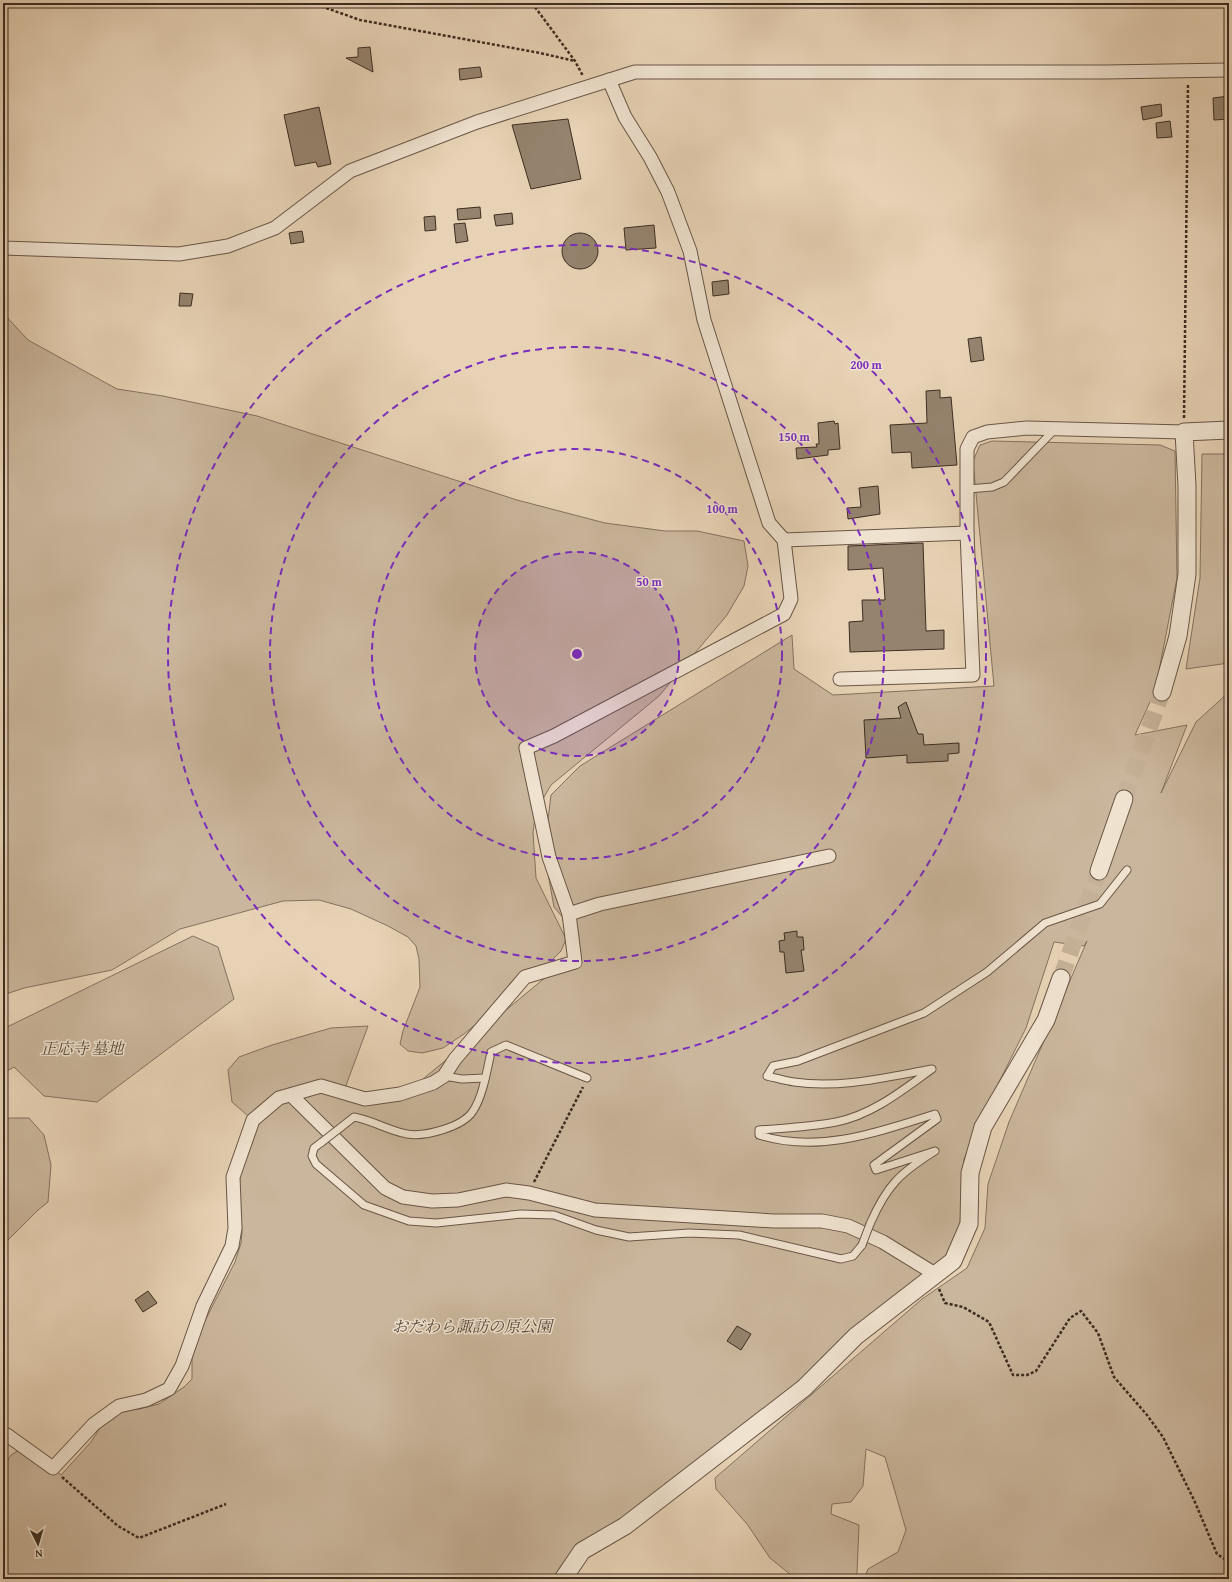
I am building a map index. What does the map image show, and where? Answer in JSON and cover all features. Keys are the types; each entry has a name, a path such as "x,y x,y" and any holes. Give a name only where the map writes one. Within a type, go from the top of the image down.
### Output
{"street":[{"path":"3,248 179,254 228,246 275,228 350,171 477,122 635,72 1229,70"},
{"path":"3,1434 7,1435 53,1468 94,1424 119,1406 146,1400 169,1389 182,1366 203,1306 232,1246 235,1228 233,1177 253,1120 278,1098 321,1086 365,1099 400,1094 433,1083 444,1076 455,1059 525,977 575,962 569,914 549,857 526,748 554,736 784,614 791,599 784,540 769,524 704,320 690,250 668,192 650,157 625,117 609,80"},
{"path":"840,680 973,675 967,534 967,449 973,437 987,432 1056,428 1184,432 1229,430"},
{"path":"1162,692 1178,636 1187,574 1187,486 1184,432"},
{"path":"784,540 967,534"},
{"path":"1099,871 1124,799"},
{"path":"569,914 600,904 829,856"},
{"path":"563,1579 582,1551 625,1526 804,1388 856,1336 953,1261 968,1224 970,1173 983,1128 1046,1020 1061,978"},
{"path":"291,1095 385,1188 403,1197 432,1201 458,1200 506,1190 529,1193 596,1210 774,1221 822,1221 848,1226 883,1242 935,1274"}],"lane":[{"path":"968,489 992,487 1004,482 1056,428"},
{"path":"588,1078 506,1045 491,1052 485,1078 473,1112 453,1126 430,1134 406,1134 366,1119 354,1117 314,1148 312,1156 316,1164 364,1205 409,1221 436,1223 520,1214 554,1215 596,1230 629,1238 689,1233 739,1235 841,1259 853,1256 862,1245 870,1224 890,1187 908,1168 935,1151 876,1170 874,1165 937,1119 935,1114 896,1127 840,1140 793,1142 775,1140 759,1134 759,1130 805,1127 837,1122 867,1112 896,1096 932,1069 869,1081 831,1084 794,1082 767,1076 770,1070 773,1066 798,1060 924,1013 987,972 1045,923 1100,904 1127,870"},
{"path":"444,1076 462,1079 485,1078"}],"path":[{"path":"312,3 360,20 576,61"},
{"path":"532,3 576,61 589,87"},
{"path":"1184,432 1188,70"},
{"path":"529,1193 588,1078"},
{"path":"935,1274 945,1303 963,1306 989,1322 1013,1375 1027,1375 1036,1371 1070,1318 1081,1311 1098,1333 1114,1377 1147,1415 1163,1437 1194,1500 1217,1554 1229,1562"},
{"path":"53,1468 118,1526 139,1538 226,1504"}],"green space":[{"path":"3,313 28,340 117,389 163,396 257,416 517,500 605,523 665,531 697,531 744,541 748,566 744,586 727,615 659,696 551,785 536,811 533,832 536,878 566,939 561,951 543,969 464,1034 443,1048 422,1053 408,1051 400,1044 403,1031 420,987 419,959 416,946 408,937 388,926 351,909 319,900 283,901 180,929 112,970 24,988 3,995"},
{"name":"おだわら諏訪の原公園","path":"992,441 1160,445 1175,451 1177,578 1155,691 1135,735 1187,725 1161,793 1196,722 1229,692 1229,1579 864,1579 868,1569 898,1552 906,1530 885,1457 866,1449 863,1486 851,1502 832,1504 831,1514 859,1525 857,1573 852,1579 796,1579 770,1558 747,1524 716,1489 715,1478 922,1299 967,1268 985,1228 988,1184 1009,1122 1087,941 1084,946 1054,942 1026,1028 985,1110 964,1159 960,1224 948,1254 873,1332 619,1525 581,1546 565,1561 554,1579 3,1579 3,1467 11,1455 27,1445 61,1475 91,1442 107,1417 117,1411 139,1409 159,1404 184,1387 192,1379 192,1346 235,1262 241,1243 242,1232 239,1192 240,1175 255,1122 232,1102 228,1070 239,1057 272,1045 331,1028 368,1026 341,1099 369,1104 417,1084 576,952 570,926 554,907 544,852 551,795 580,766 792,635 794,669 833,695 994,686 973,461 980,445"},
{"path":"1202,454 1229,454 1229,663 1186,669 1200,578"},
{"name":"正応寺 墓地","path":"193,936 218,947 234,999 97,1102 44,1096 14,1067 3,1073 3,1029"},
{"path":"10,1118 29,1118 44,1135 51,1165 48,1202 3,1245 3,1120"}],"building":[{"path":"370,47 373,72 346,58 358,57 358,48"},
{"path":"480,67 482,77 460,80 459,69"},
{"path":"1229,96 1229,119 1214,120 1213,98"},
{"path":"1161,104 1162,116 1143,120 1141,107"},
{"path":"319,107 331,164 318,167 316,162 295,166 284,115"},
{"path":"568,119 581,179 531,189 512,125"},
{"path":"1170,121 1172,137 1157,138 1156,123"},
{"path":"480,207 481,218 458,220 457,209"},
{"path":"512,213 513,224 496,226 494,215"},
{"path":"435,216 436,230 425,231 424,217"},
{"path":"465,223 468,241 456,243 454,224"},
{"path":"654,225 656,248 626,250 624,228"},
{"path":"302,231 304,242 291,244 289,233"},
{"path":"580,233 590,236 595,241 598,251 595,261 590,266 580,269 570,266 565,261 562,251 565,241 570,236"},
{"path":"728,280 729,294 713,296 712,282"},
{"path":"180,293 193,294 191,306 179,306"},
{"path":"981,337 984,360 971,362 968,339"},
{"path":"940,390 940,398 951,397 957,465 912,468 911,452 892,453 890,425 927,423 926,391"},
{"path":"834,421 835,424 838,423 840,449 828,450 828,455 797,459 796,448 817,447 816,444 819,444 818,423"},
{"path":"878,486 880,514 848,519 847,508 861,507 859,488"},
{"path":"923,543 926,631 944,630 944,649 850,652 849,622 863,621 862,600 885,600 883,568 848,570 848,546"},
{"path":"906,702 918,734 923,734 924,745 959,743 959,753 948,754 948,761 907,763 907,755 866,758 864,720 901,718 898,707"},
{"path":"797,931 797,937 803,937 804,950 801,950 804,971 786,973 784,952 780,952 779,941 785,940 784,933"},
{"path":"148,1291 157,1303 143,1312 135,1300"},
{"path":"737,1326 751,1334 741,1350 727,1341"}],"tunnel":[{"path":"1124,799 1162,692"},
{"path":"1061,978 1099,871"}]}
